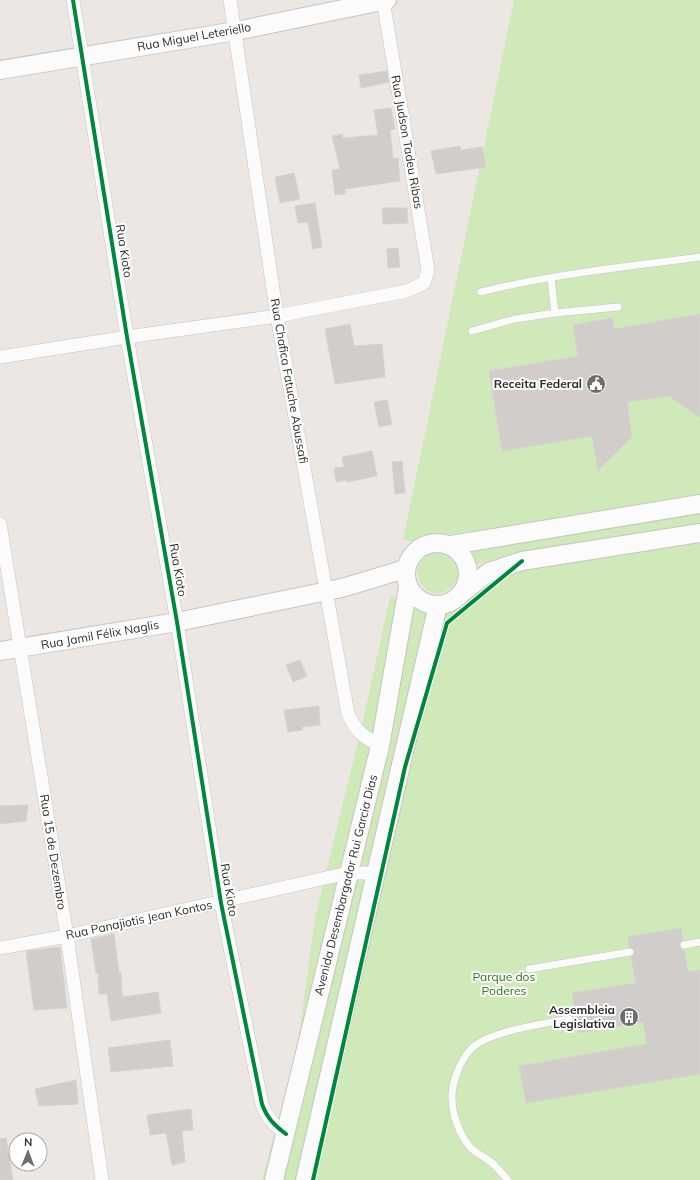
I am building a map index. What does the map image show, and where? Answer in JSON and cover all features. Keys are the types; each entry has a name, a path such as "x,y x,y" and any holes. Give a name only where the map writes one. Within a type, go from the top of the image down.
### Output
{"main road":[{"name":"Rua Miguel Leteriello","path":"0,70 236,31 387,0"},
{"path":"700,504 451,545 439,542 427,543 417,549 409,558 407,581 415,597 426,604 438,606 451,602 490,572 522,561 700,533"},
{"path":"451,545 460,552 466,561 468,578 462,593"},
{"name":"Rua Jamil Félix Naglis","path":"0,651 20,649 177,622 334,590 407,581"},
{"name":"Avenida Desembargador Rui Garcia Dias","path":"274,1180 380,746 407,581"},
{"name":"Avenida Desembargador Rui Garcia Dias","path":"304,1180 438,606"}],"street":[{"name":"Rua Kioto","path":"74,0 127,337 177,622 221,903 262,1104 266,1116 272,1124 286,1134"},
{"name":"Rua Chafica Fatuche Abussafi","path":"230,0 236,31 277,316 334,590 348,714 355,728 364,737 380,746"},
{"name":"Rua Judson Tadeu Ribas","path":"277,316 407,291 424,283 428,270 383,0"},
{"path":"0,357 277,316"},
{"name":"Rua 15 de Dezembro","path":"0,524 67,936 102,1180"},
{"name":"Rua Panajiotis Jean Kontos","path":"0,948 67,936 221,903 348,873 376,873"}],"lane":[{"path":"481,292 551,278 700,257"},
{"path":"551,278 555,313"},
{"path":"472,330 516,319 555,313 618,307"},
{"path":"684,945 700,942"},
{"path":"529,969 630,952"},
{"path":"508,1180 492,1163 471,1148 459,1129 452,1106 452,1087 458,1069 471,1049 487,1039 527,1027 569,1019"}],"green space":[{"path":"514,0 700,0 700,504 451,545 403,540"},
{"path":"700,507 700,523 519,552 461,569 456,583 444,592 434,593 426,590 420,583 418,566 423,559 432,554"},
{"name":"Parque dos Poderes","path":"700,533 700,1180 262,1180 273,1138 286,1134 315,917 360,734 390,597 462,593 489,572"}],"building":[{"path":"387,71 389,82 361,88 359,75"},
{"path":"391,108 395,129 390,130 393,159 398,158 400,181 345,189 345,194 335,195 332,170 340,169 332,136 342,134 343,138 378,135 374,110"},
{"path":"460,146 461,150 482,147 486,167 436,174 431,151"},
{"path":"294,173 300,199 280,203 275,177"},
{"path":"315,203 322,247 313,249 308,222 298,223 295,206"},
{"path":"382,208 407,208 408,223 383,224"},
{"path":"398,248 400,267 388,268 387,249"},
{"name":"Receita Federal","path":"700,314 700,418 669,396 627,402 632,437 598,470 592,436 502,451 489,371 578,356 573,325 612,318 614,329"},
{"path":"350,324 354,346 382,344 385,377 335,384 325,329"},
{"path":"387,400 392,424 379,427 374,402"},
{"path":"372,451 377,476 347,482 347,480 336,482 334,468 344,467 342,457"},
{"path":"402,461 405,493 395,494 392,462"},
{"path":"300,660 307,676 293,682 286,665"},
{"path":"319,706 320,725 302,727 302,730 288,732 284,710"},
{"path":"28,805 26,821 0,824 0,806"},
{"name":"Assembleia Legislativa","path":"681,928 683,940 679,946 684,950 688,972 700,970 700,1074 526,1103 519,1066 647,1044 643,1022 579,1033 572,993 636,983 631,957 635,951 629,947 628,937"},
{"path":"114,934 119,973 121,973 122,997 158,992 161,1013 111,1021 107,994 99,994 98,973 96,973 91,939"},
{"path":"60,947 67,1008 34,1010 26,951"},
{"path":"170,1040 173,1066 111,1072 108,1048"},
{"path":"76,1080 78,1104 39,1106 35,1089"},
{"path":"191,1109 193,1130 182,1131 185,1162 172,1165 166,1133 150,1135 147,1115"},
{"path":"6,1138 8,1150 8,1172 12,1172 13,1180 0,1180 0,1139"}],"cycle path":[{"path":"73,0 127,337 177,622 221,903 262,1104 271,1121 286,1134"},
{"path":"313,1180 405,767 447,623 522,561"}],"place":[{"name":"Receita Federal","path":"596,384"},
{"name":"Assembleia Legislativa","path":"629,1017"}]}
